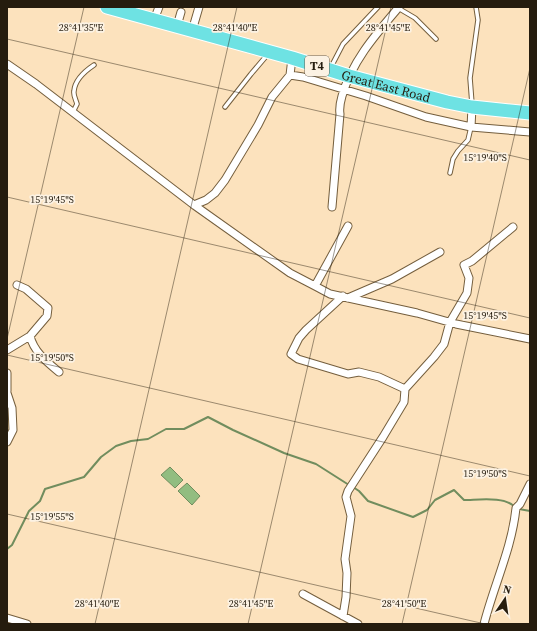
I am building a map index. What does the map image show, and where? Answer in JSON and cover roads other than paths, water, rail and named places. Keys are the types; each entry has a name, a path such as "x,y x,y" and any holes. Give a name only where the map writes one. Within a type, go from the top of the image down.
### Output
{"highway":[{"name":"Great East Road","path":"107,7 123,9 154,20 292,58 325,76 349,76 447,102 472,107 530,113"}],"street":[{"path":"154,20 159,7"},
{"path":"192,31 199,7"},
{"path":"332,207 340,114 339,108 344,90 349,76 365,48 398,8"},
{"path":"177,26 181,12"},
{"path":"194,205 206,200 225,180 258,126 272,97 290,75 292,58"},
{"path":"7,64 73,112 194,205 290,273 330,294 530,339"},
{"path":"290,75 303,77 325,76 344,90 426,117 471,127 530,132"},
{"path":"471,127 472,107"},
{"path":"315,286 348,226"},
{"path":"344,616 348,572 346,559 351,516 346,498 348,491 404,402 404,389 444,344 450,322 467,293 469,278 464,265 472,261 512,227"},
{"path":"404,389 379,377 359,372 348,374 298,359 291,354 299,338 306,330 345,297 392,279 440,252"},
{"path":"7,350 30,336 48,316 48,308 26,289 18,285"},
{"path":"30,336 32,345 38,353 59,372"},
{"path":"7,373 7,392 12,408 13,430 7,442"},
{"path":"484,624 508,547 516,508 520,504 530,484"},
{"path":"303,594 358,624"},
{"path":"7,618 27,624"}],"lane":[{"path":"325,76 343,44 378,7"},
{"path":"472,107 470,78 478,20 476,7"},
{"path":"398,8 415,18 436,39"},
{"path":"225,107 270,52"},
{"path":"73,112 77,104 73,92 76,83 84,72 94,65"},
{"path":"450,173 453,159 468,140 471,127"}],"waterway":[{"path":"7,549 12,545 29,511 40,501 45,489 84,477 101,457 116,446 131,441 148,439 166,429 184,429 208,417 284,453 316,464 349,485"},
{"path":"353,487 368,501 413,517 427,510 435,500 454,490 464,500 498,500 505,501 515,507"},
{"path":"519,509 530,511"}]}
